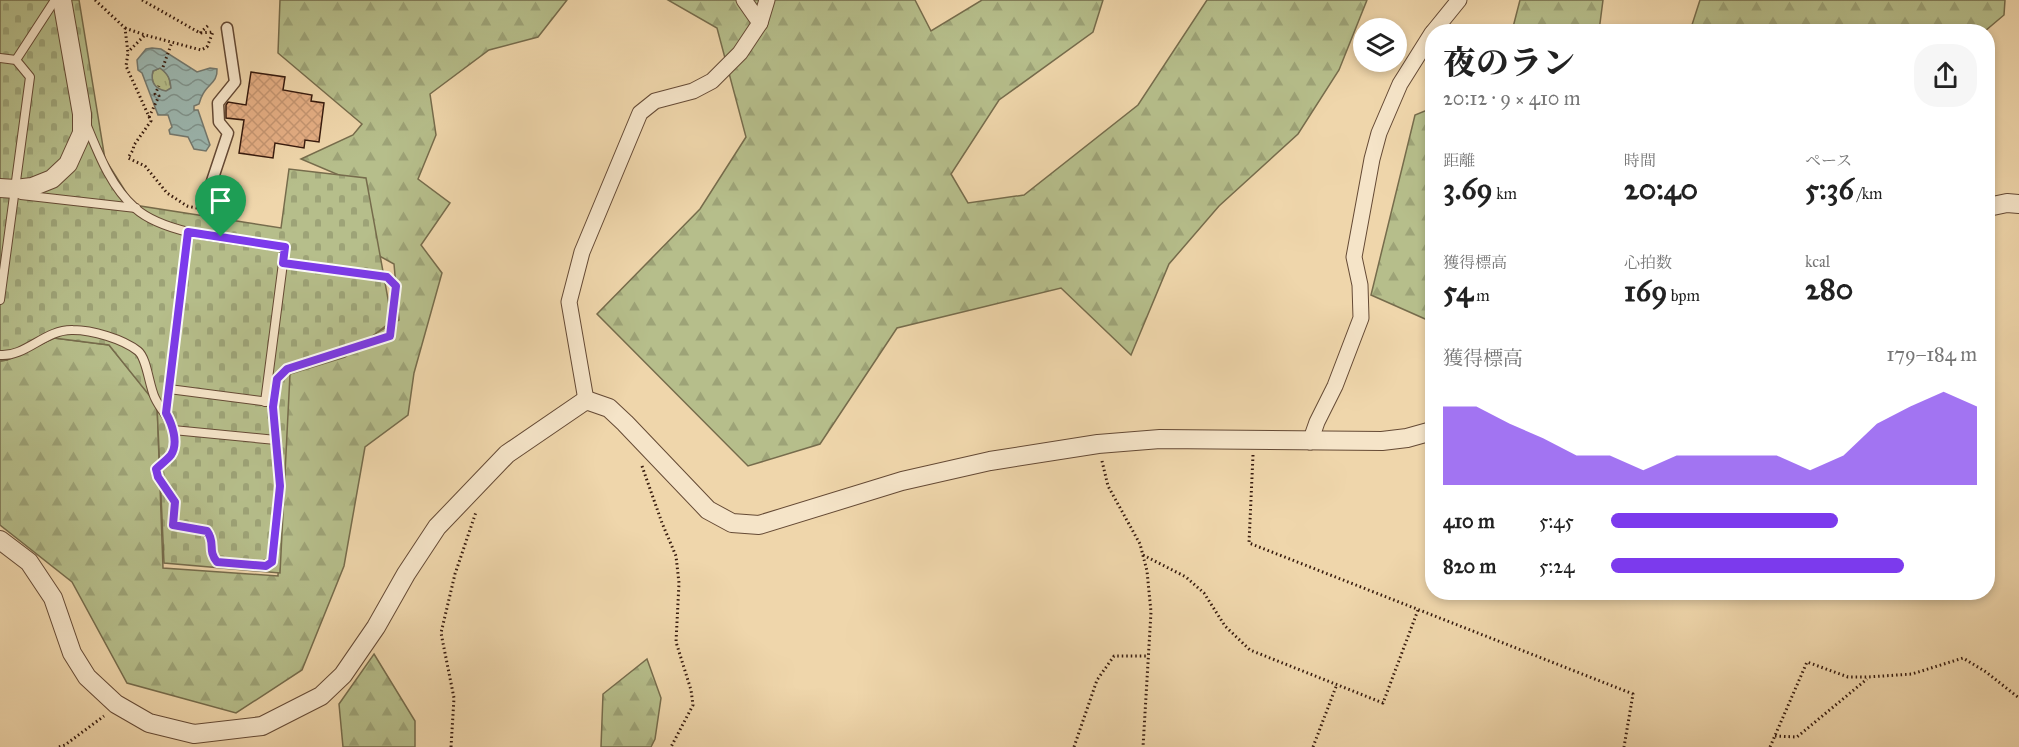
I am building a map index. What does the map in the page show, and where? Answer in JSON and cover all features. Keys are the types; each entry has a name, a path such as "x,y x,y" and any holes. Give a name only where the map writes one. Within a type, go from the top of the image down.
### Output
{"street":[{"path":"10,190 32,187 52,179 68,164 82,134 82,114 62,0"},
{"path":"744,0 760,23"},
{"path":"586,400 569,302 582,252 640,113 655,101 693,91 712,81 740,53 760,23 767,0"},
{"path":"1440,24 1459,0"},
{"path":"208,193 228,134 219,122 219,103 235,82 228,28"},
{"path":"1310,442 1335,386 1361,318 1360,285 1354,257 1379,133 1400,84 1425,45"},
{"path":"1995,206 2019,204"},
{"path":"586,400 609,408 658,455 708,510 732,523 759,525 902,481 990,461 1098,444 1160,439 1382,441 1425,433"},
{"path":"0,540 29,562 53,598 72,653 87,676 116,704 148,723 194,734 262,726 321,696 343,675 370,637 406,574 437,527 507,454 586,400"}],"lane":[{"path":"16,60 55,0"},
{"path":"0,58 16,60 30,77 10,190 0,300"},
{"path":"0,355 12,356 47,336 72,330 122,340 141,353 155,398 166,413 173,430 174,448 171,455 156,469 158,477 175,502 173,525 207,531 212,538 211,555 217,562 260,566 272,562 280,486 276,440 269,402 285,247 178,230 156,221 136,208 110,178 82,114"},
{"path":"10,190 136,208"},
{"path":"166,413 188,232"},
{"path":"269,402 277,379 287,369 390,336 396,286 387,277 283,263"},
{"path":"169,389 269,402"},
{"path":"173,430 276,440"}],"path":[{"path":"95,0 125,27 145,35 201,50 207,47 213,32 200,33 142,0"},
{"path":"200,33 210,24"},
{"path":"125,27 128,53 126,66 151,122 134,145 134,150 128,158 145,166 167,194 187,206 211,211 223,222 221,237"},
{"path":"128,53 145,35"},
{"path":"163,67 172,42"},
{"path":"148,117 159,96 155,93 159,86"},
{"path":"208,193 211,211"},
{"path":"1253,441 1249,543 1633,694 1624,747"},
{"path":"1098,444 1108,486 1140,544 1147,571 1151,612 1143,747"},
{"path":"640,463 676,556 679,583 676,642 692,690 693,705 671,747"},
{"path":"451,747 454,698 441,633 455,574 477,509 474,490"},
{"path":"1143,555 1186,577 1204,592 1225,626 1250,650 1383,703 1418,610"},
{"path":"1074,747 1097,680 1114,656 1148,656"},
{"path":"1770,747 1807,662 1848,677 1868,678 1912,674 1963,658 1986,672 2019,698"},
{"path":"1775,736 1797,737 1868,678"},
{"path":"1313,747 1336,684"},
{"path":"59,747 101,719 116,704"}],"green space":[{"path":"0,0 79,0 105,159 134,205 281,228 289,169 366,178 392,321 345,357 290,374 280,573 164,563 157,405 109,345 54,338 7,360 0,361"},
{"path":"280,0 567,0 538,37 489,50 430,94 436,135 418,179 450,203 421,245 442,273 414,373 408,415 365,447 344,566 302,670 236,713 127,683 72,582 0,525 0,361 7,360 54,338 109,345 157,404 163,568 278,576 286,375 329,360 399,320 394,264 354,242 353,181 301,159 353,135 362,124 278,53"},
{"path":"668,0 915,0 931,31 982,0 1103,0 1093,32 999,100 951,174 968,203 1024,195 1138,105 1207,0 1367,0 1360,18 1353,18 1353,35 1339,70 1298,134 1219,206 1169,264 1131,355 1061,288 897,328 820,444 748,466 597,314 700,209 746,137 717,28"},
{"path":"1520,0 1603,0 1600,24 1514,24"},
{"path":"1700,0 2005,0 2004,15 1993,24 1692,24"},
{"path":"160,68 167,74 170,82 171,88 166,92 156,87 153,82 153,71"},
{"path":"1425,111 1425,319 1371,295 1415,115"},
{"path":"374,654 415,721 415,747 343,747 339,704"},
{"path":"647,659 661,698 655,739 651,747 601,747 603,694"}],"water":[{"path":"146,49 161,49 197,72 210,68 217,69 214,80 205,91 199,104 194,106 194,110 198,110 210,145 206,151 194,149 188,137 170,134 169,130 172,127 168,115 158,115 142,73 138,70 137,60","holes":["160,68 171,85 171,88 166,91 156,87 152,78 153,71"]}],"building":[{"path":"251,72 285,77 283,90 312,95 311,101 324,103 319,142 305,140 304,148 275,143 273,158 239,153 244,120 226,118 226,105 228,102 246,105"}],"route":[{"path":"188,232 221,237 285,247 283,263 387,277 396,286 390,336 287,369 277,379 273,407 280,486 272,562 266,566 217,562 211,555 212,538 207,531 173,525 175,502 158,477 156,469 171,455 174,448 173,426 166,413 188,232"}]}
